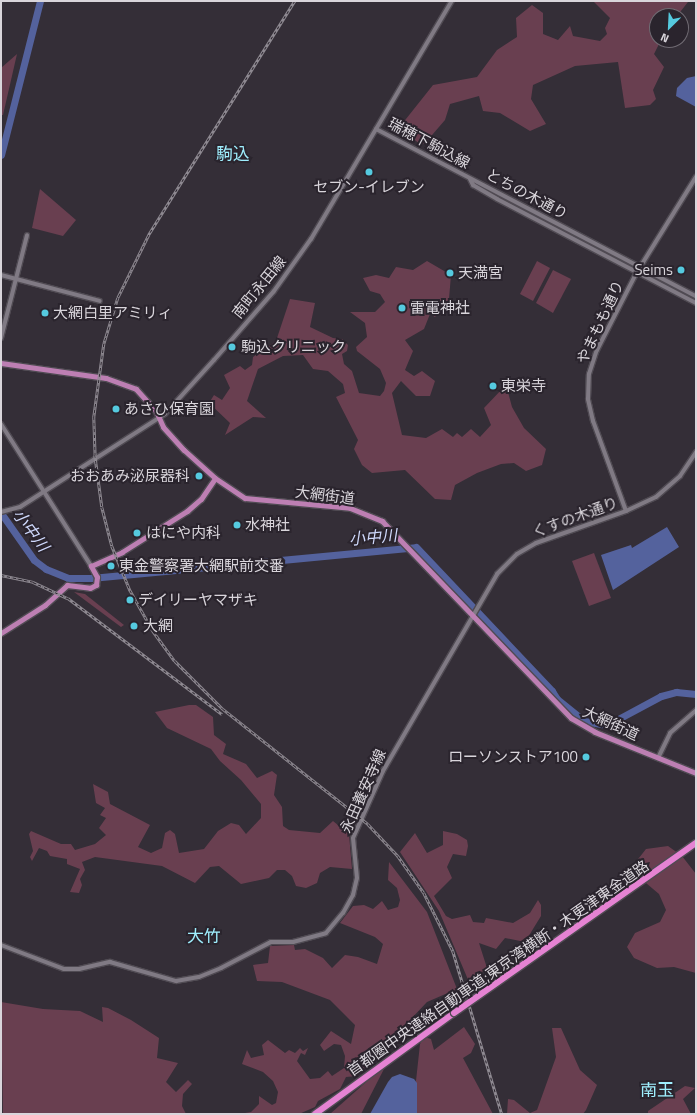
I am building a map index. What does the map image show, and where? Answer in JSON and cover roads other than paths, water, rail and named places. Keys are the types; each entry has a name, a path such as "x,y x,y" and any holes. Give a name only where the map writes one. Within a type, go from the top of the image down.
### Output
{"highway":[{"name":"首都圏中央連絡自動車道;東京湾横断・木更津東金道路","path":"315,1114 454,1013 696,843"}],"main road":[{"name":"大網街道","path":"1,363 125,383 146,397 158,419 182,448 215,478 244,498 364,512 388,525 472,615 578,723 696,773"},
{"path":"1,633 45,605 67,585 90,588 96,585 97,577 91,566 122,552 187,511 201,499 215,478"}],"street":[{"name":"南町永田線","path":"2,512 20,507 158,419 214,360 292,267 452,1"},
{"name":"瑞穂下駒込線","path":"376,129 470,179"},
{"name":"やまもも通り","path":"626,511 593,421 587,386 597,350 637,272 696,178"},
{"name":"とちの木通り","path":"470,179 696,296"},
{"name":"とちの木通り","path":"470,179 473,185 497,199 696,303"},
{"path":"1,338 27,235"},
{"path":"1,275 100,301"},
{"path":"1,424 43,493 91,566"},
{"name":"くすの木通り","path":"472,615 497,574 517,554 536,543 626,511 667,488 680,476 696,452"},
{"name":"永田養安寺線","path":"1,945 64,969 79,970 110,962 176,981 199,977 271,942 293,942 326,933 344,914 356,888 353,847 356,829 383,771 472,615"},
{"path":"658,758 670,733 696,710"}],"water":[{"path":"696,76 696,107 676,96 677,88 687,78"},
{"path":"667,527 679,547 613,590 601,555 631,545 632,548"},
{"path":"400,1074 414,1079 417,1083 417,1114 370,1114 388,1082 392,1077"}],"waterway":[{"name":"小中川","path":"1,155 40,1"},
{"name":"小中川","path":"1,513 34,560 46,569 68,578 91,578 416,547 552,691 557,699 584,721 607,725 661,696 676,692 696,694"}],"railway":[{"path":"295,1 149,235 118,298 104,344 94,417 95,455 102,507 112,546 130,590 153,631 175,661 223,709 368,824 398,856 424,893 453,951 502,1114"},
{"path":"1,575 33,582 68,598 222,714"}],"place":[{"name":"セブン-イレブン","path":"369,172"},
{"name":"Seims","path":"681,270"},
{"name":"天満宮","path":"450,273"},
{"name":"雷電神社","path":"402,308"},
{"name":"大網白里アミリィ","path":"45,313"},
{"name":"駒込クリニック","path":"232,347"},
{"name":"東栄寺","path":"493,386"},
{"name":"あさひ保育園","path":"116,409"},
{"name":"おおあみ泌尿器科","path":"199,476"},
{"name":"水神社","path":"237,525"},
{"name":"はにや内科","path":"137,533"},
{"name":"東金警察署大網駅前交番","path":"111,566"},
{"name":"デイリーヤマザキ","path":"130,600"},
{"name":"大網","path":"134,626"},
{"name":"ローソンストア100","path":"586,757"}],"district":[{"name":"駒込","path":"233,155"},
{"name":"大竹","path":"204,937"},
{"name":"南玉","path":"657,1091"}]}
